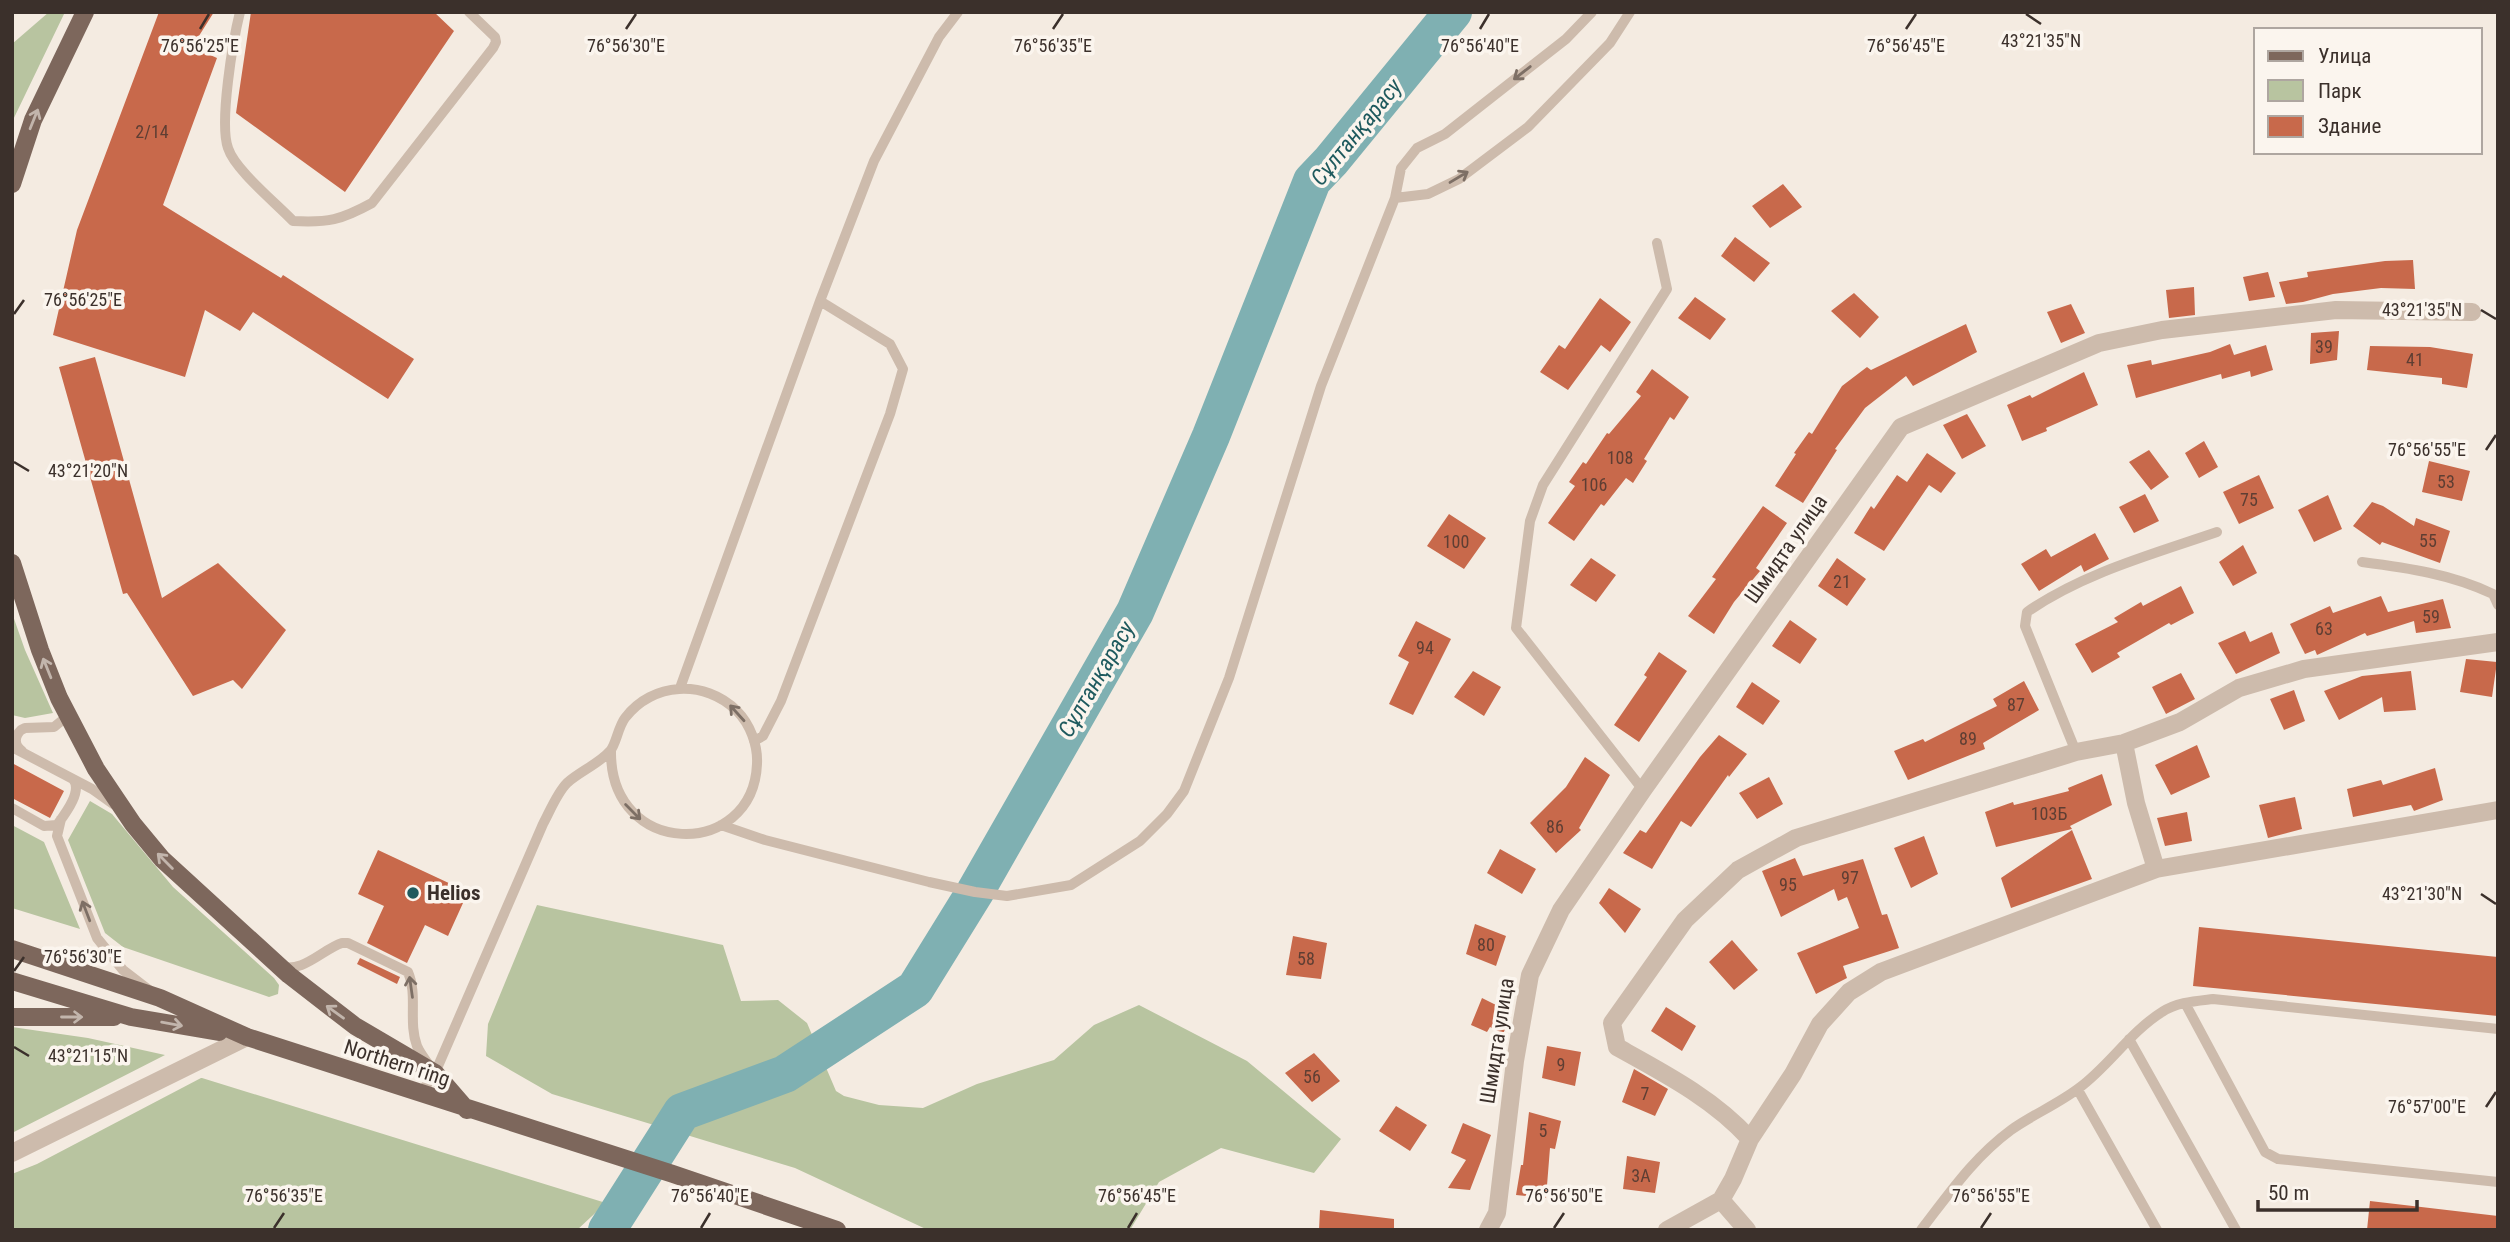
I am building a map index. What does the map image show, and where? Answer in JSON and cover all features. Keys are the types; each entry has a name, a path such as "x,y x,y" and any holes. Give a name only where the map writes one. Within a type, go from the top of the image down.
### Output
{"main road":[{"path":"12,184 33,120 85,12"},
{"path":"12,563 40,650 64,708 96,769 133,824 162,859 319,1000 355,1026 435,1073 467,1110"},
{"name":"Northern ring","path":"12,949 160,998 247,1037 467,1110 673,1174 837,1230"},
{"name":"Northern ring","path":"12,981 131,1017 247,1037"},
{"path":"12,1017 131,1017"}],"street":[{"name":"Шмидта улица","path":"1488,1230 1497,1213 1514,1061 1530,975 1561,910 1643,789 1901,427 2099,343 2150,333 2336,310 2472,312"},
{"path":"1750,1139 1733,1120 1675,1079 1617,1047 1612,1023 1685,920 1738,870 1796,838 2076,752 2124,743 2180,722 2239,688 2304,668 2498,642"},
{"path":"2124,743 2136,803 2156,869"},
{"path":"1667,1230 1721,1200 1750,1139 1793,1073 1820,1024 1850,992 1881,972 2156,869 2498,810"},
{"path":"12,1153 247,1037"},
{"path":"1721,1200 1747,1230"}],"lane":[{"path":"240,12 234,37 225,120 227,147 238,166 293,221 321,223 349,216 372,203 493,48 495,37 469,12"},
{"path":"680,688 820,301 874,161 939,37 958,12"},
{"path":"720,825 765,840 929,882 1007,896 1071,886 1140,841 1167,814 1184,790 1224,691 1321,386 1395,198 1401,168 1417,148 1445,134 1566,39 1592,12"},
{"path":"1395,198 1428,194 1459,179 1528,127 1610,43 1630,12"},
{"path":"1643,789 1516,628 1530,521 1543,485 1667,289 1657,243"},
{"path":"754,741 763,736 781,701 890,414 903,369 890,344 820,301"},
{"path":"2076,752 2025,626 2027,612 2052,594 2147,556 2217,532"},
{"path":"2362,562 2426,570 2470,583 2493,594 2498,605"},
{"path":"680,688 704,691 727,702 739,712 748,726 754,741 757,773 752,789 739,810 720,825 689,835 657,830 643,822 620,798 614,783 611,750 615,734 624,719 648,697 680,688"},
{"path":"27,754 16,744 18,734 25,728 58,726 65,718 64,708"},
{"path":"12,747 105,797 133,824"},
{"path":"420,1094 435,1073 543,824 565,784 611,750"},
{"path":"12,808 44,825 57,825 78,788 70,777"},
{"path":"61,818 57,836 97,938 123,970 160,998"},
{"path":"272,960 282,966 294,968 335,945 348,943 408,972 412,987 413,1031 416,1043 435,1073"},
{"path":"1922,1230 1956,1182 1976,1160 2010,1131 2078,1090 2105,1066 2129,1039 2163,1011 2186,1003 2213,999 2498,1030"},
{"path":"2186,1003 2264,1152 2278,1159 2498,1182"},
{"path":"2129,1039 2236,1230"},
{"path":"2078,1090 2157,1230"}],"green space":[{"path":"49,12 65,12 12,122 12,44"},
{"path":"12,613 53,713 25,718 12,715"},
{"path":"90,801 112,814 173,887 274,978 279,985 278,994 269,997 123,947 105,933 68,840"},
{"path":"12,825 44,842 80,929 12,908"},
{"path":"537,905 723,945 741,1001 778,1000 807,1023 836,1091 844,1096 879,1105 923,1108 977,1084 1054,1060 1094,1025 1139,1005 1247,1061 1341,1139 1314,1173 1221,1148 1159,1182 1130,1230 928,1230 795,1168 552,1094 486,1056 488,1024"},
{"path":"12,1027 88,1038 165,1055 12,1133"},
{"path":"201,1078 606,1203 577,1230 12,1230 12,1174 37,1164"}],"building":[{"path":"159,12 214,12 192,47 217,58 163,205 281,278 283,275 414,359 388,399 253,312 240,331 205,310 185,377 53,335 77,230"},
{"path":"251,12 434,12 454,31 345,192 236,113"},
{"path":"1783,184 1802,207 1770,228 1752,206"},
{"path":"1735,237 1770,263 1754,282 1721,256"},
{"path":"2413,260 2415,289 2381,288 2286,304 2279,282 2308,277 2307,272 2385,261"},
{"path":"2268,272 2275,297 2249,301 2243,277"},
{"path":"2194,287 2195,315 2169,318 2166,290"},
{"path":"1854,293 1879,317 1860,338 1831,311"},
{"path":"1695,297 1726,319 1710,340 1678,318"},
{"path":"1600,298 1631,322 1610,352 1601,345 1568,390 1540,372 1559,345 1565,349"},
{"path":"2071,304 2085,333 2061,343 2047,312"},
{"path":"1966,324 1977,352 1913,386 1906,376 1865,408 1835,449 1837,450 1803,503 1775,486 1796,454 1794,453 1809,432 1812,434 1842,386 1867,367 1871,370"},
{"path":"2339,331 2337,360 2310,364 2311,333"},
{"path":"2230,344 2234,355 2266,345 2273,370 2251,377 2250,371 2222,379 2221,374 2136,398 2127,365 2151,360 2152,365 2210,352"},
{"path":"2370,346 2430,347 2473,354 2467,388 2442,384 2442,378 2367,370"},
{"path":"95,357 162,598 218,563 286,630 242,689 233,680 193,696 127,593 123,594 59,367"},
{"path":"1652,369 1689,397 1674,420 1670,417 1644,459 1647,461 1633,483 1626,478 1604,506 1601,504 1574,541 1548,523 1575,486 1569,482 1583,462 1586,464 1607,433 1609,434 1641,396 1636,392"},
{"path":"2084,372 2098,405 2022,441 2007,405 2030,395 2032,398"},
{"path":"1967,414 1986,446 1962,459 1943,425"},
{"path":"2204,441 2218,467 2199,478 2185,453"},
{"path":"2149,450 2169,477 2151,490 2129,462"},
{"path":"1927,453 1956,473 1941,493 1929,485 1884,551 1854,533 1871,506 1874,509 1897,475 1907,482"},
{"path":"2429,461 2470,471 2462,501 2422,492"},
{"path":"2259,475 2274,508 2239,524 2223,492"},
{"path":"2145,494 2159,521 2134,533 2119,507"},
{"path":"2328,495 2342,529 2314,542 2298,510"},
{"path":"2372,502 2414,526 2416,518 2450,531 2440,563 2382,542 2380,545 2353,526"},
{"path":"1763,506 1787,523 1756,568 1760,571 1734,602 1714,634 1688,616 1716,579 1712,577"},
{"path":"1449,514 1486,538 1464,569 1427,546"},
{"path":"2095,533 2109,559 2084,572 2081,565 2039,591 2021,564 2046,549 2051,557"},
{"path":"2243,545 2257,573 2233,586 2219,562"},
{"path":"1591,558 1616,575 1596,602 1570,585"},
{"path":"1837,558 1866,579 1847,606 1818,586"},
{"path":"2181,586 2194,613 2171,625 2169,623 2117,653 2120,657 2092,673 2075,644 2118,622 2114,618 2141,602 2143,606"},
{"path":"2381,596 2388,612 2443,599 2451,628 2416,633 2414,621 2367,636 2365,633 2317,655 2315,650 2305,654 2290,624 2330,606 2333,613"},
{"path":"1790,620 1817,639 1800,664 1772,646"},
{"path":"1416,621 1451,639 1413,715 1389,704 1409,662 1398,656"},
{"path":"2245,631 2250,642 2272,632 2280,653 2236,674 2218,643"},
{"path":"1659,652 1687,671 1639,742 1614,725 1647,677 1644,675"},
{"path":"2466,659 2497,662 2492,697 2460,692"},
{"path":"1473,671 1501,687 1484,716 1454,697"},
{"path":"2411,671 2416,710 2384,712 2382,697 2339,720 2324,691 2362,676"},
{"path":"2181,673 2195,699 2166,714 2152,687"},
{"path":"2024,681 2039,710 1983,743 1985,749 1908,780 1894,751 1923,739 1925,742 1997,706 1993,699"},
{"path":"1752,682 1780,701 1763,725 1736,707"},
{"path":"2294,690 2305,721 2284,730 2270,699"},
{"path":"1719,735 1747,754 1729,777 1728,775 1691,827 1681,821 1652,869 1623,853 1640,830 1646,833"},
{"path":"2197,745 2210,777 2171,795 2155,765"},
{"path":"1585,757 1610,775 1579,828 1581,830 1556,853 1530,823 1566,787"},
{"path":"12,763 64,791 50,818 12,798"},
{"path":"2435,768 2443,800 2414,811 2411,805 2353,817 2347,789 2381,780 2383,785"},
{"path":"2102,774 2112,805 2070,826 2072,829 1996,847 1985,812 2013,802 2014,805 2069,791 2068,788"},
{"path":"1769,777 1783,804 1757,819 1739,793"},
{"path":"2295,797 2302,829 2268,838 2259,805"},
{"path":"2187,812 2192,841 2165,846 2157,818"},
{"path":"2072,830 2092,879 2011,908 2001,878"},
{"path":"1924,836 1938,874 1911,888 1894,848"},
{"path":"1500,849 1536,869 1522,894 1487,873"},
{"name":"Helios","path":"378,850 468,892 448,936 425,925 407,963 367,943 384,906 358,894"},
{"path":"1795,858 1803,876 1863,859 1882,915 1887,914 1899,948 1843,966 1847,978 1816,994 1797,953 1859,928 1847,897 1838,901 1834,889 1781,917 1762,871"},
{"path":"1609,888 1641,909 1625,933 1599,903"},
{"path":"1475,924 1506,936 1496,966 1466,954"},
{"path":"2199,927 2498,957 2498,1016 2193,986"},
{"path":"1293,936 1327,943 1321,979 1286,975"},
{"path":"1732,940 1758,970 1734,990 1709,962"},
{"path":"360,958 400,977 397,984 357,964"},
{"path":"1482,998 1512,1013 1503,1034 1490,1027 1487,1032 1471,1025"},
{"path":"1666,1007 1696,1026 1682,1051 1651,1031"},
{"path":"1547,1046 1581,1052 1575,1086 1542,1078"},
{"path":"1314,1053 1340,1081 1312,1102 1285,1073"},
{"path":"1634,1069 1668,1089 1655,1116 1622,1102"},
{"path":"1396,1106 1427,1125 1410,1151 1379,1131"},
{"path":"1529,1112 1561,1121 1555,1149 1550,1148 1546,1198 1516,1195 1523,1165"},
{"path":"1463,1123 1491,1135 1470,1190 1448,1188 1466,1160 1451,1153"},
{"path":"1627,1156 1660,1162 1655,1193 1623,1189"},
{"path":"2370,1201 2498,1216 2498,1230 2367,1230"},
{"path":"1320,1210 1394,1219 1394,1230 1319,1230"}],"waterway":[{"name":"Сұлтанқарасу","path":"607,1230 682,1112 785,1074 915,989 975,892 1135,612 1211,436 1312,181 1453,12"}],"place":[{"name":"Helios","path":"413,893"}]}
